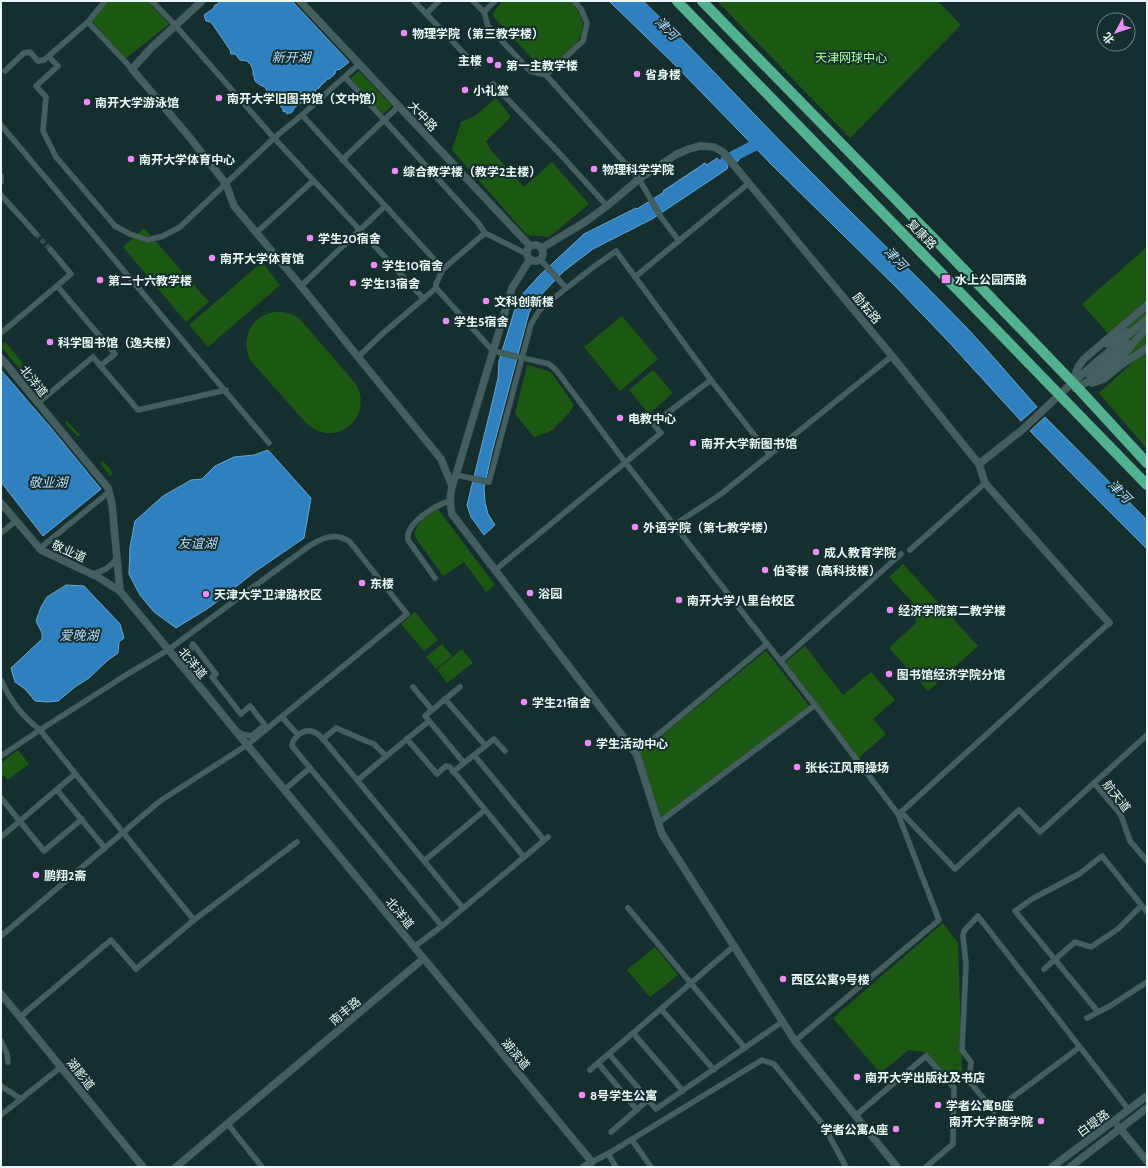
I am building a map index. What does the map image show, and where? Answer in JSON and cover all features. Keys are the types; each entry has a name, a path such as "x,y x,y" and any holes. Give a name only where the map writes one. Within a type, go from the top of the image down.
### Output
{"highway":[{"name":"复康路","path":"677,1 1147,485"},
{"name":"复康路","path":"702,1 920,224 1075,385 1147,463"}],"street":[{"path":"5,71 24,53 30,52 38,61 49,57 88,22 105,1"},
{"path":"152,1 175,25 274,138 424,299"},
{"path":"132,69 151,48 202,1"},
{"name":"大中路","path":"300,1 399,106 529,253"},
{"path":"414,1 476,66"},
{"path":"426,14 439,1"},
{"path":"473,1 484,12 488,26 530,71 546,75 639,179 661,217 679,241"},
{"path":"484,12 495,1"},
{"path":"546,75 583,41 586,23 581,9 574,1"},
{"path":"88,22 132,69 191,139 226,184 234,206 441,459 452,486"},
{"path":"49,57 58,66 36,86 46,97 44,131 56,157 115,226 130,234 148,240 163,236 180,227 274,138 359,64"},
{"path":"345,77 479,224 485,233 529,253 537,260 540,259 566,288"},
{"path":"493,84 561,155 607,206"},
{"path":"342,160 399,106"},
{"path":"302,115 443,269"},
{"path":"1,125 269,442"},
{"name":"励耘路","path":"639,179 677,154 689,149 700,146 714,147 723,152 892,356 979,464"},
{"path":"1,176 1,182"},
{"path":"542,248 585,222 639,179"},
{"path":"256,232 314,181"},
{"path":"635,277 749,183"},
{"path":"1,195 36,234"},
{"path":"301,286 385,206"},
{"path":"358,357 381,335 436,288 436,284 443,269 485,233"},
{"path":"542,248 537,245 532,245 512,288 452,486 450,501 452,514 638,755 662,834 795,1041 897,1167"},
{"path":"540,259 543,254 542,248"},
{"path":"1,332 71,274 50,249"},
{"path":"456,475 489,482 532,324 539,312 566,288 616,252 711,380 770,454"},
{"path":"57,286 115,354 100,366"},
{"path":"436,288 493,351 549,364 556,370 625,462 900,813 955,869 1019,810 1040,832 1147,735"},
{"path":"1075,385 1078,367 1084,359 1147,305"},
{"path":"1075,385 1108,370 1120,358 1143,328 1147,319"},
{"path":"900,813 1109,623 985,483 979,464 1022,430 1060,395 1075,385 1143,328"},
{"path":"1075,385 1104,379 1121,365 1147,348"},
{"path":"674,525 721,494 892,356"},
{"path":"38,403 93,357 138,410 226,390"},
{"name":"北洋道","path":"1,358 108,488 112,504 120,591 423,959"},
{"path":"495,570 661,433 653,424 711,380"},
{"path":"910,550 985,483"},
{"path":"39,549 109,492"},
{"path":"435,578 408,540 408,534 410,529 417,521 443,503 450,501"},
{"name":"敬业道","path":"1,503 39,549 92,574 120,591"},
{"path":"1,533 16,521"},
{"path":"1,756 126,675 168,650 309,546 328,537 334,536 344,538 350,542 407,614 247,746 160,801 1,936"},
{"path":"781,661 901,554"},
{"path":"92,574 101,572 108,568 116,558"},
{"path":"193,644 216,674 212,677 241,714 250,706 265,725 251,736 242,734 237,731 189,670 189,651 193,644"},
{"path":"636,753 767,644"},
{"path":"1,680 11,700 26,719 40,730 194,920"},
{"path":"413,687 432,710"},
{"path":"460,687 424,716 464,763"},
{"path":"445,699 485,745"},
{"path":"658,823 815,705"},
{"path":"282,717 298,735"},
{"path":"358,779 429,721"},
{"path":"323,739 336,728 374,744 386,756"},
{"path":"442,926 292,746 293,741 298,735 303,732 313,731 320,735 463,908"},
{"path":"407,739 437,774 446,766 450,767 524,857"},
{"path":"454,772 494,739 505,751"},
{"path":"414,947 442,926 546,838 474,755"},
{"path":"284,790 310,768"},
{"path":"1,837 75,774"},
{"name":"航天道","path":"1094,783 1121,814 1130,841 1147,861"},
{"path":"57,790 105,848"},
{"path":"1,798 44,852 82,820"},
{"path":"424,861 485,810"},
{"path":"795,1041 939,920 900,813"},
{"path":"20,1017 111,940 136,968 194,920 298,842"},
{"path":"1098,1012 1015,911 1032,899 1079,874 1102,856 1147,912"},
{"path":"1044,969 1075,942 1091,947 1118,928 1142,906"},
{"path":"628,908 745,1048"},
{"path":"1080,1047 994,1111 968,1081 971,1062 962,1050 966,964 963,936 964,931 978,916 982,920 1129,1110"},
{"path":"590,1070 734,946"},
{"name":"南丰路","path":"176,1167 271,1090 423,959"},
{"name":"湖滨道","path":"423,959 592,1162"},
{"path":"1087,1018 1110,1006 1147,982"},
{"name":"湖影道","path":"1,994 143,1167"},
{"path":"661,1009 714,1070"},
{"path":"609,1054 656,1109 782,1022"},
{"path":"633,1033 683,1091"},
{"path":"1,1041 7,1054 8,1062"},
{"path":"855,1116 926,1056 954,1088 953,1144 926,1167"},
{"path":"584,1167 632,1140 762,1060 774,1064 824,1126 846,1167"},
{"path":"598,1063 637,1110"},
{"path":"1,1115 61,1067"},
{"path":"1,1086 21,1099"},
{"name":"白堤路","path":"1052,1167 1147,1096"},
{"path":"611,1132 648,1100"},
{"name":"白堤路","path":"1070,1167 1147,1108"},
{"path":"1114,1122 1147,1161"},
{"path":"228,1125 262,1167"},
{"name":"南丰路","path":"181,1167 228,1125"},
{"path":"632,1140 651,1167"},
{"path":"608,1154 616,1167"}],"green space":[{"path":"108,1 148,1 169,24 125,59 92,21"},
{"path":"502,1 570,1 578,12 582,22 582,31 579,39 566,54 549,69 541,68 493,16 494,11"},
{"name":"天津网球中心","path":"717,1 938,1 961,25 850,138"},
{"path":"359,71 392,106 383,114 350,79"},
{"path":"496,98 511,117 486,141 490,149 524,187 552,162 589,204 549,237 527,235 452,150 461,122 475,116"},
{"path":"144,228 209,302 186,322 123,247"},
{"path":"1147,247 1147,449 1099,393 1133,362 1082,304"},
{"path":"262,262 280,285 208,347 189,325"},
{"path":"274,312 287,313 299,318 356,384 360,397 360,408 356,419 348,427 338,432 327,433 316,430 305,422 251,361 246,345 249,330 259,318"},
{"path":"622,316 658,359 620,391 584,347"},
{"path":"5,342 22,362 22,368 34,382 33,384 1,347"},
{"path":"527,365 551,372 574,405 569,413 551,431 534,437 515,414"},
{"path":"653,370 673,393 649,414 629,390"},
{"path":"67,421 80,435 78,437 65,423"},
{"path":"103,461 113,473 110,476 100,463"},
{"path":"438,509 495,585 486,592 464,562 443,576 415,537 416,528 422,520"},
{"path":"903,564 978,646 928,691 889,648 916,623 915,605 889,577"},
{"path":"415,612 438,640 424,651 401,624"},
{"path":"442,644 452,656 436,669 426,657"},
{"path":"805,646 843,695 871,672 895,700 873,719 886,734 856,760 782,665"},
{"path":"462,649 473,663 447,683 437,670"},
{"path":"766,651 810,707 660,818 639,754"},
{"path":"18,750 29,764 8,780 4,775 1,778 1,763"},
{"path":"943,923 958,943 962,1070 953,1084 925,1052 909,1050 880,1073 833,1018"},
{"path":"655,947 678,975 650,997 627,970"}],"water":[{"name":"新开湖","path":"219,1 292,1 349,62 339,70 338,69 335,74 316,89 315,92 310,94 310,96 294,108 292,112 287,114 285,111 283,112 283,109 274,101 265,87 255,81 251,65 247,61 240,60 235,54 231,54 230,50 211,22 206,21 204,15 214,8"},
{"name":"津河","path":"609,1 643,1 683,40 780,141 967,328 1037,407 1021,421 896,287 773,166 674,64"},
{"path":"738,153 741,156 736,163 730,155"},
{"path":"717,158 728,166 727,169 652,219 593,249 564,271 535,301 529,313 492,452 484,488 488,514 495,525 484,535 471,517 467,505 498,378 499,361 518,299 540,275 584,234 636,208 637,209 705,163 707,165"},
{"name":"敬业湖","path":"1,370 101,489 43,536 1,482"},
{"path":"1045,417 1147,520 1147,549 1030,431"},
{"name":"友谊湖","path":"268,450 311,498 304,538 256,571 210,607 176,628 154,612 140,595 129,574 130,547 135,521 163,496 191,480 202,479 215,466 234,457 254,455"},
{"name":"爱晚湖","path":"66,585 84,586 120,624 124,638 119,642 118,653 89,678 58,701 35,701 25,689 15,682 11,668 42,639 42,633 36,621 41,607 47,597"}],"waterway":[{"path":"726,160 763,141"}],"tunnel":[{"path":"36,234 50,249"}],"place":[{"name":"物理学院（第三教学楼）","path":"404,33"},
{"name":"主楼","path":"490,60"},
{"name":"第一主教学楼","path":"498,65"},
{"name":"省身楼","path":"637,74"},
{"name":"小礼堂","path":"465,90"},
{"name":"南开大学旧图书馆（文中馆）","path":"219,98"},
{"name":"南开大学游泳馆","path":"87,102"},
{"name":"南开大学体育中心","path":"131,159"},
{"name":"物理科学学院","path":"594,169"},
{"name":"综合教学楼（教学2主楼）","path":"395,171"},
{"name":"学生20宿舍","path":"310,238"},
{"name":"南开大学体育馆","path":"212,258"},
{"name":"学生10宿舍","path":"374,265"},
{"name":"水上公园西路","path":"946,279"},
{"name":"第二十六教学楼","path":"100,280"},
{"name":"学生13宿舍","path":"353,283"},
{"name":"文科创新楼","path":"486,301"},
{"name":"学生5宿舍","path":"446,321"},
{"name":"科学图书馆（逸夫楼）","path":"50,342"},
{"name":"电教中心","path":"620,418"},
{"name":"南开大学新图书馆","path":"693,443"},
{"name":"外语学院（第七教学楼）","path":"635,527"},
{"name":"成人教育学院","path":"816,552"},
{"name":"伯苓楼（高科技楼）","path":"765,570"},
{"name":"东楼","path":"362,583"},
{"name":"浴园","path":"530,593"},
{"name":"天津大学卫津路校区","path":"206,594"},
{"name":"南开大学八里台校区","path":"679,600"},
{"name":"经济学院第二教学楼","path":"890,610"},
{"name":"图书馆经济学院分馆","path":"889,674"},
{"name":"学生21宿舍","path":"524,702"},
{"name":"学生活动中心","path":"588,743"},
{"name":"张长江风雨操场","path":"797,767"},
{"name":"鹏翔2斋","path":"36,875"},
{"name":"西区公寓9号楼","path":"783,979"},
{"name":"南开大学出版社及书店","path":"857,1077"},
{"name":"8号学生公寓","path":"582,1095"},
{"name":"学者公寓B座","path":"938,1105"},
{"name":"南开大学商学院","path":"1041,1121"},
{"name":"学者公寓A座","path":"896,1129"}]}
